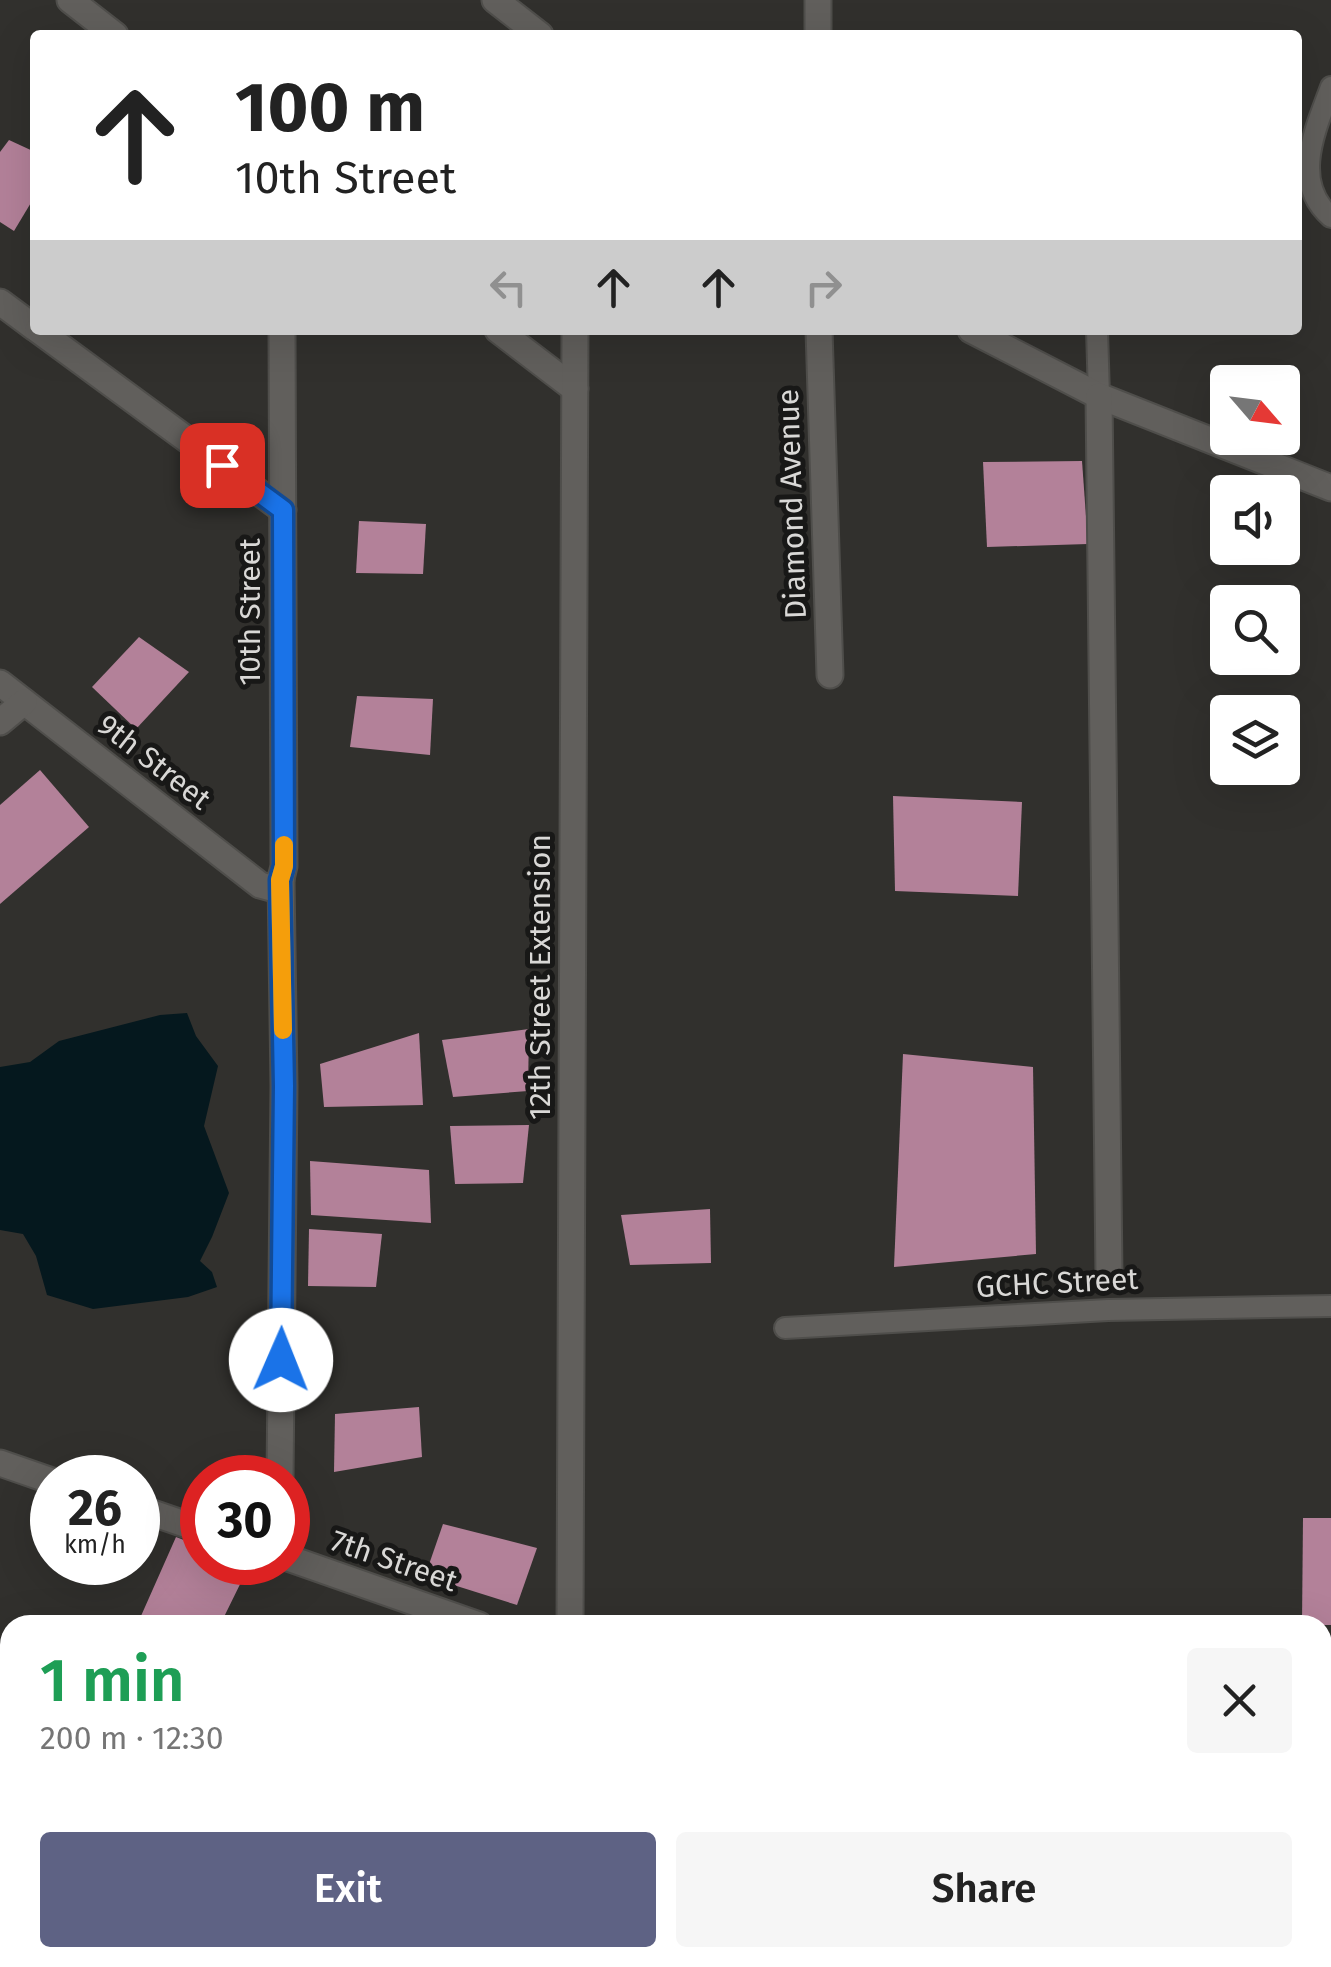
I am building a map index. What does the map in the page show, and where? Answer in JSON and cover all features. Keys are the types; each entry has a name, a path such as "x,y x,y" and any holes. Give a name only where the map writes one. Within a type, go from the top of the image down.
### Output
{"street":[{"path":"70,0 109,30"},
{"path":"495,0 534,30"},
{"path":"818,0 818,30"},
{"path":"0,302 30,324"},
{"path":"44,335 283,510"},
{"name":"10th Street","path":"280,1455 284,1086 276,884 284,866 282,335"},
{"path":"505,335 575,389"},
{"name":"12th Street Extension","path":"570,1615 575,335"},
{"name":"Diamond Avenue","path":"819,335 830,675"},
{"path":"981,335 1099,396 1331,488"},
{"path":"1099,396 1110,1274"},
{"name":"9th Street","path":"0,682 260,885 276,884"},
{"path":"0,722 24,702"},
{"path":"0,1464 30,1473"},
{"name":"7th Street","path":"310,1566 450,1615"}],"lane":[{"path":"1331,87 1311,140 1308,166 1315,195 1331,218"},
{"path":"1097,335 1099,396"},
{"path":"1108,1310 1110,1274"},
{"name":"GCHC Street","path":"785,1328 1108,1310 1331,1306"}],"water":[{"path":"187,1013 196,1036 218,1066 204,1126 229,1193 200,1261 212,1272 217,1287 188,1297 93,1309 47,1295 36,1256 23,1234 0,1230 0,1067 30,1062 59,1041 160,1015"}],"building":[{"path":"9,140 30,150 30,204 14,231 0,222 0,152"},
{"path":"1082,461 1088,544 987,547 983,462"},
{"path":"359,521 426,524 423,574 356,573"},
{"path":"139,637 189,672 136,729 92,687"},
{"path":"357,696 433,699 430,755 350,747"},
{"path":"40,770 89,827 0,904 0,805"},
{"path":"893,796 1022,802 1018,896 895,891"},
{"path":"529,1029 528,1091 453,1097 442,1040"},
{"path":"419,1033 423,1105 324,1107 320,1064"},
{"path":"903,1054 1033,1067 1036,1254 894,1267"},
{"path":"529,1125 523,1183 455,1184 450,1126"},
{"path":"310,1161 429,1170 431,1223 311,1215"},
{"path":"710,1209 711,1263 630,1265 621,1215"},
{"path":"309,1229 382,1234 376,1287 308,1286"},
{"path":"419,1407 422,1457 334,1472 335,1414"},
{"path":"1303,1518 1331,1518 1331,1615 1302,1615"},
{"path":"443,1524 537,1548 517,1605 425,1576"},
{"path":"176,1537 180,1539 180,1585 240,1585 225,1615 141,1615 155,1585 160,1585 160,1573"}],"slow traffic":[{"path":"283,1030 280,880 284,845"}],"route":[{"path":"222,465 283,510 281,1360"}]}
